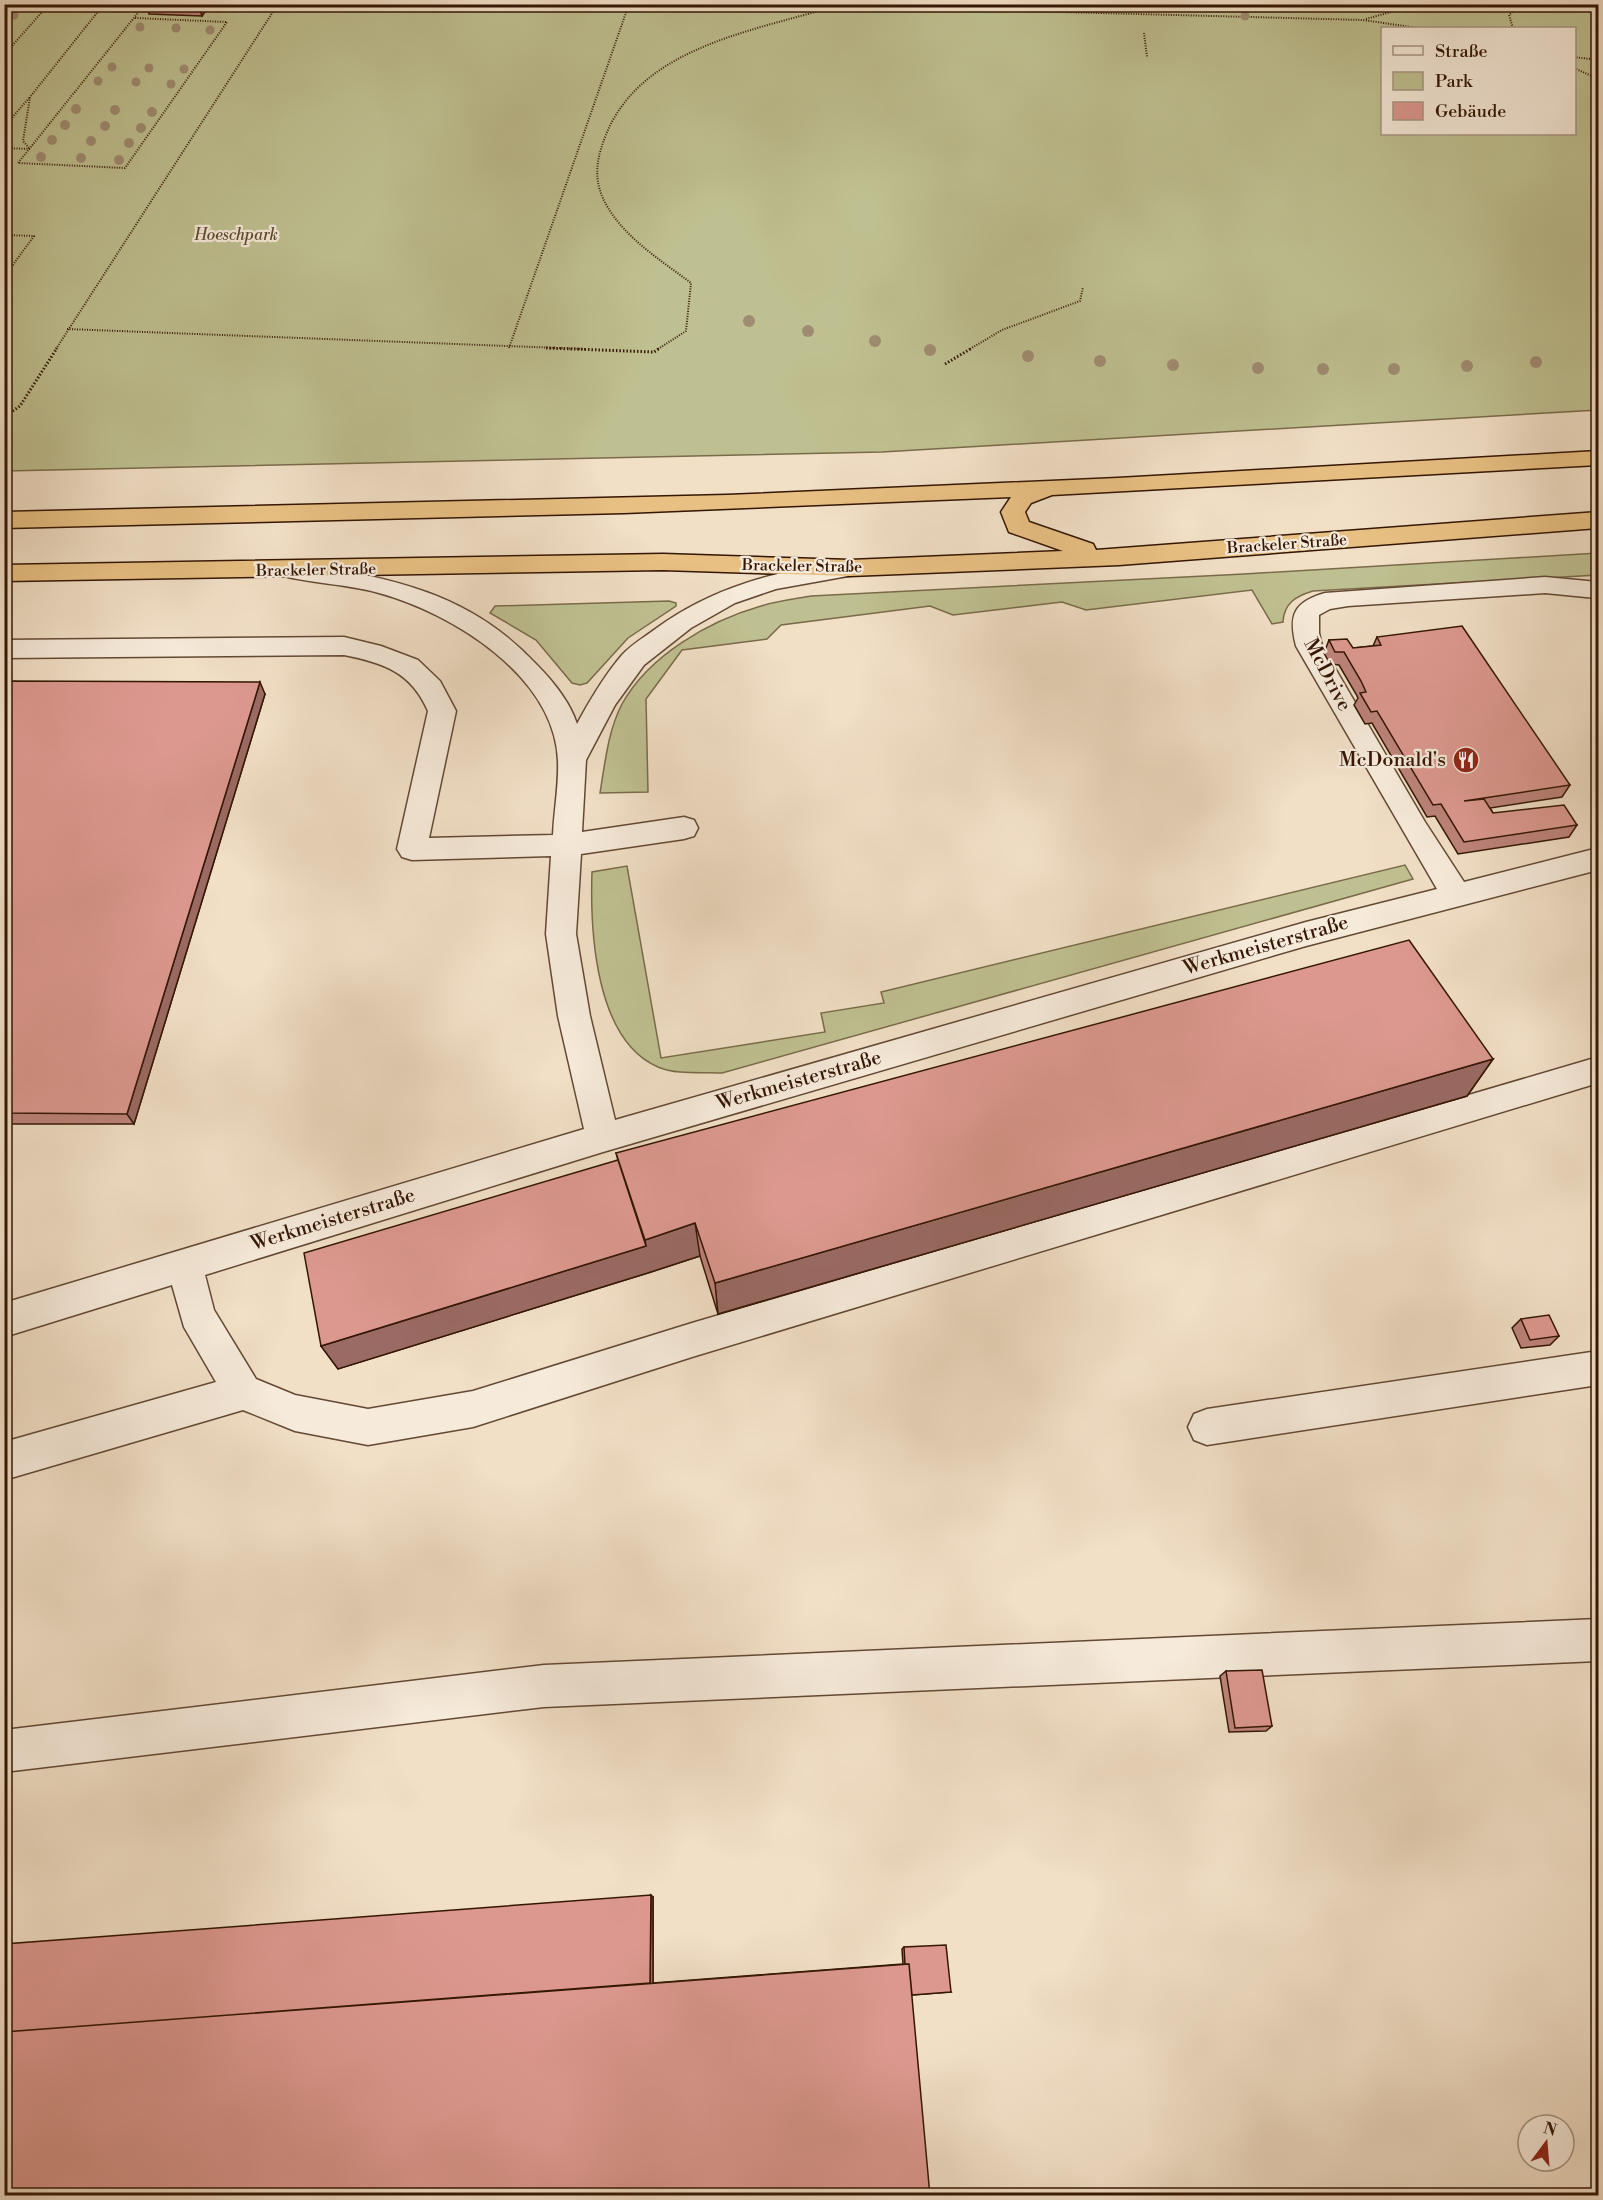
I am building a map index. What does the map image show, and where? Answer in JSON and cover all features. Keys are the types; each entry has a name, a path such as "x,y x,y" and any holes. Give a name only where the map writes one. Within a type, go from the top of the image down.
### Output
{"highway":[{"path":"4,520 453,511 1048,489 1599,458"},
{"path":"1048,489 1023,498 1013,512 1018,527 1078,549 1119,557"},
{"name":"Brackeler Straße","path":"4,573 293,570 663,562 850,568 1119,557 1599,520"}],"street":[{"path":"572,760 598,708 629,664 673,628 710,605 748,587 786,577 850,568"},
{"path":"293,570 383,585 450,610 486,631 515,657 541,685 561,720 572,760 561,934 574,1016 603,1138"},
{"name":"McDrive","path":"1456,895 1415,830 1310,646 1303,628 1304,617 1311,607 1324,601 1348,598 1545,585 1596,590"},
{"path":"4,649 344,646 372,652 409,666 431,687 442,711 412,849 566,845 684,828"},
{"name":"Werkmeisterstraße","path":"4,1320 603,1138 1306,934 1599,859"},
{"path":"185,1265 197,1314 243,1392 295,1413 368,1427 473,1409 692,1340 1599,1070"},
{"path":"1207,1427 1599,1368"},
{"path":"4,1461 243,1392"},
{"path":"4,1751 544,1686 1599,1640"}],"path":[{"path":"4,55 49,4"},
{"path":"4,127 104,4"},
{"path":"135,18 227,22 124,168 18,163 146,4"},
{"path":"4,417 20,406 278,4"},
{"path":"509,348 629,4"},
{"path":"666,4 822,10 1024,11 1363,20 1411,27"},
{"path":"963,4 1024,11"},
{"path":"991,4 1024,11"},
{"path":"1363,20 1419,4"},
{"path":"1513,27 1509,15 1521,4"},
{"path":"68,329 654,352 686,331 691,283 648,250 622,225 601,196 595,174 602,136 621,104 638,85 677,60 720,39 822,10"},
{"path":"1144,33 1147,57"},
{"path":"1576,57 1599,60"},
{"path":"1576,68 1599,79"},
{"path":"30,97 23,141 30,149"},
{"path":"4,148 30,149"},
{"path":"4,235 34,236 4,277"},
{"path":"945,364 1002,330 1080,301 1083,287"}],"green space":[{"name":"Hoeschpark","path":"4,5 1598,5 1598,410 882,452 5,471"},
{"path":"1598,553 1598,575 1313,591 1292,601 1288,605 1283,622 1272,624 1252,590 1086,610 1062,602 953,615 930,606 781,625 767,639 682,650 646,699 648,792 600,793 608,747 617,714 634,686 648,670 664,655 701,631 741,613 773,603 811,596"},
{"path":"669,601 676,603 676,606 628,638 587,683 580,685 572,683 536,640 490,613 495,606"},
{"path":"1405,865 1413,879 722,1073 665,1070 637,1053 621,1033 609,1009 595,953 592,872 627,866 661,1058 825,1032 821,1013 884,1003 881,992"}],"building":[{"name":"McDonald's","path":"1462,626 1570,785 1464,801 1484,799 1493,813 1564,805 1577,825 1464,842 1441,804 1433,805 1377,711 1371,712 1360,693 1366,692 1344,652 1335,652 1329,640 1347,639 1353,648 1381,645 1377,637"},
{"path":"4,681 260,682 127,1114 4,1113"},
{"path":"1409,940 1493,1059 715,1283 695,1223 645,1240 616,1153"},
{"path":"618,1160 646,1246 321,1346 304,1253"},
{"path":"1549,1315 1559,1336 1530,1340 1521,1319"},
{"path":"1262,1670 1272,1726 1235,1728 1226,1671"},
{"path":"651,1895 650,1983 4,2032 4,1944"},
{"path":"946,1945 951,1992 912,1995 909,1964 905,1964 904,1947"},
{"path":"909,1964 930,2196 4,2196 4,2032"}],"place":[{"name":"McDonald's","path":"1466,760"}]}
